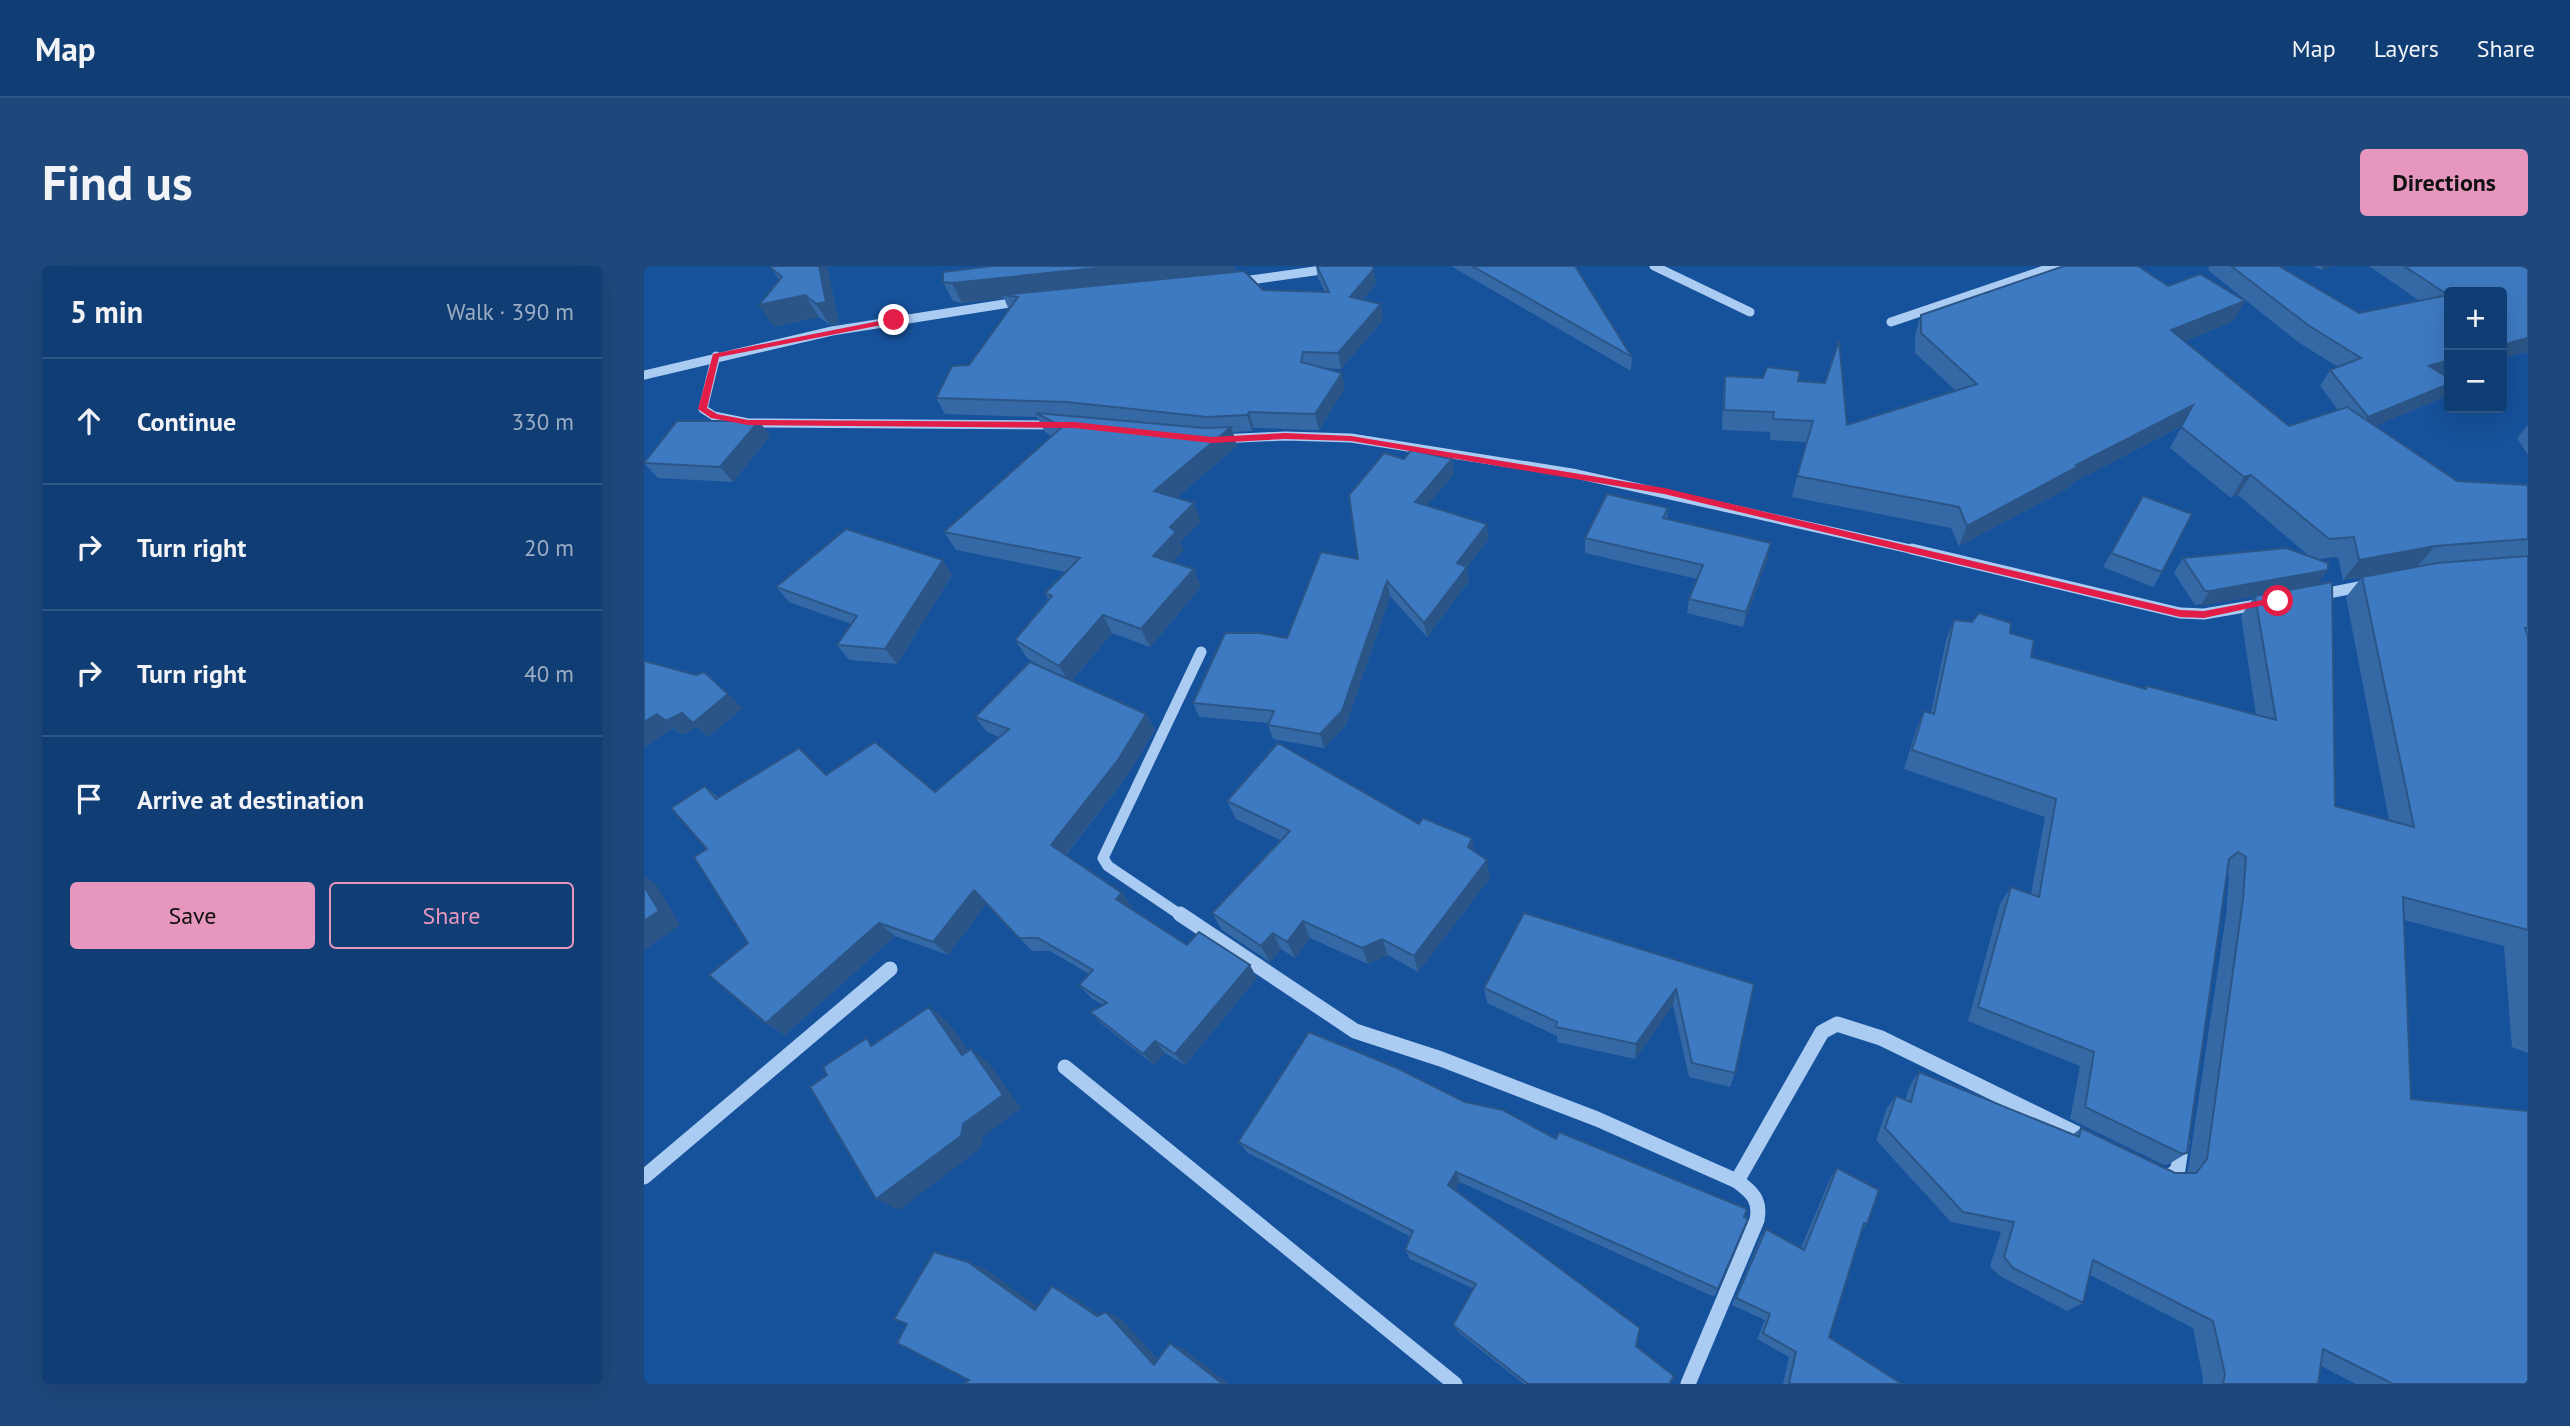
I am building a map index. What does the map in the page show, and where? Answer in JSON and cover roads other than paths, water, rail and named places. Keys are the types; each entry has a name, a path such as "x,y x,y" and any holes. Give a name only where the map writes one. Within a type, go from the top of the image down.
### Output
{"street":[{"path":"1221,283 1350,266"},
{"path":"1654,266 1749,312"},
{"path":"1891,322 1958,297 2056,266"},
{"path":"644,375 716,356 894,320 1033,300"},
{"path":"716,356 703,409 714,416 748,423 1074,425"},
{"path":"1212,440 1285,436 1351,438 1572,473 1795,521 2180,613 2204,614 2278,601"},
{"path":"2303,597 2380,583"},
{"path":"1201,652 1107,847 1103,858 1108,866 1355,1031 1441,1059 1597,1119 1737,1181 1756,1195 1760,1209 1688,1384"},
{"path":"644,1177 890,969"},
{"path":"1737,1181 1822,1032 1837,1024 1881,1038 2100,1145"},
{"path":"1065,1067 1455,1384"},
{"path":"2149,1169 2171,1176 2178,1169 2184,1129"}]}
